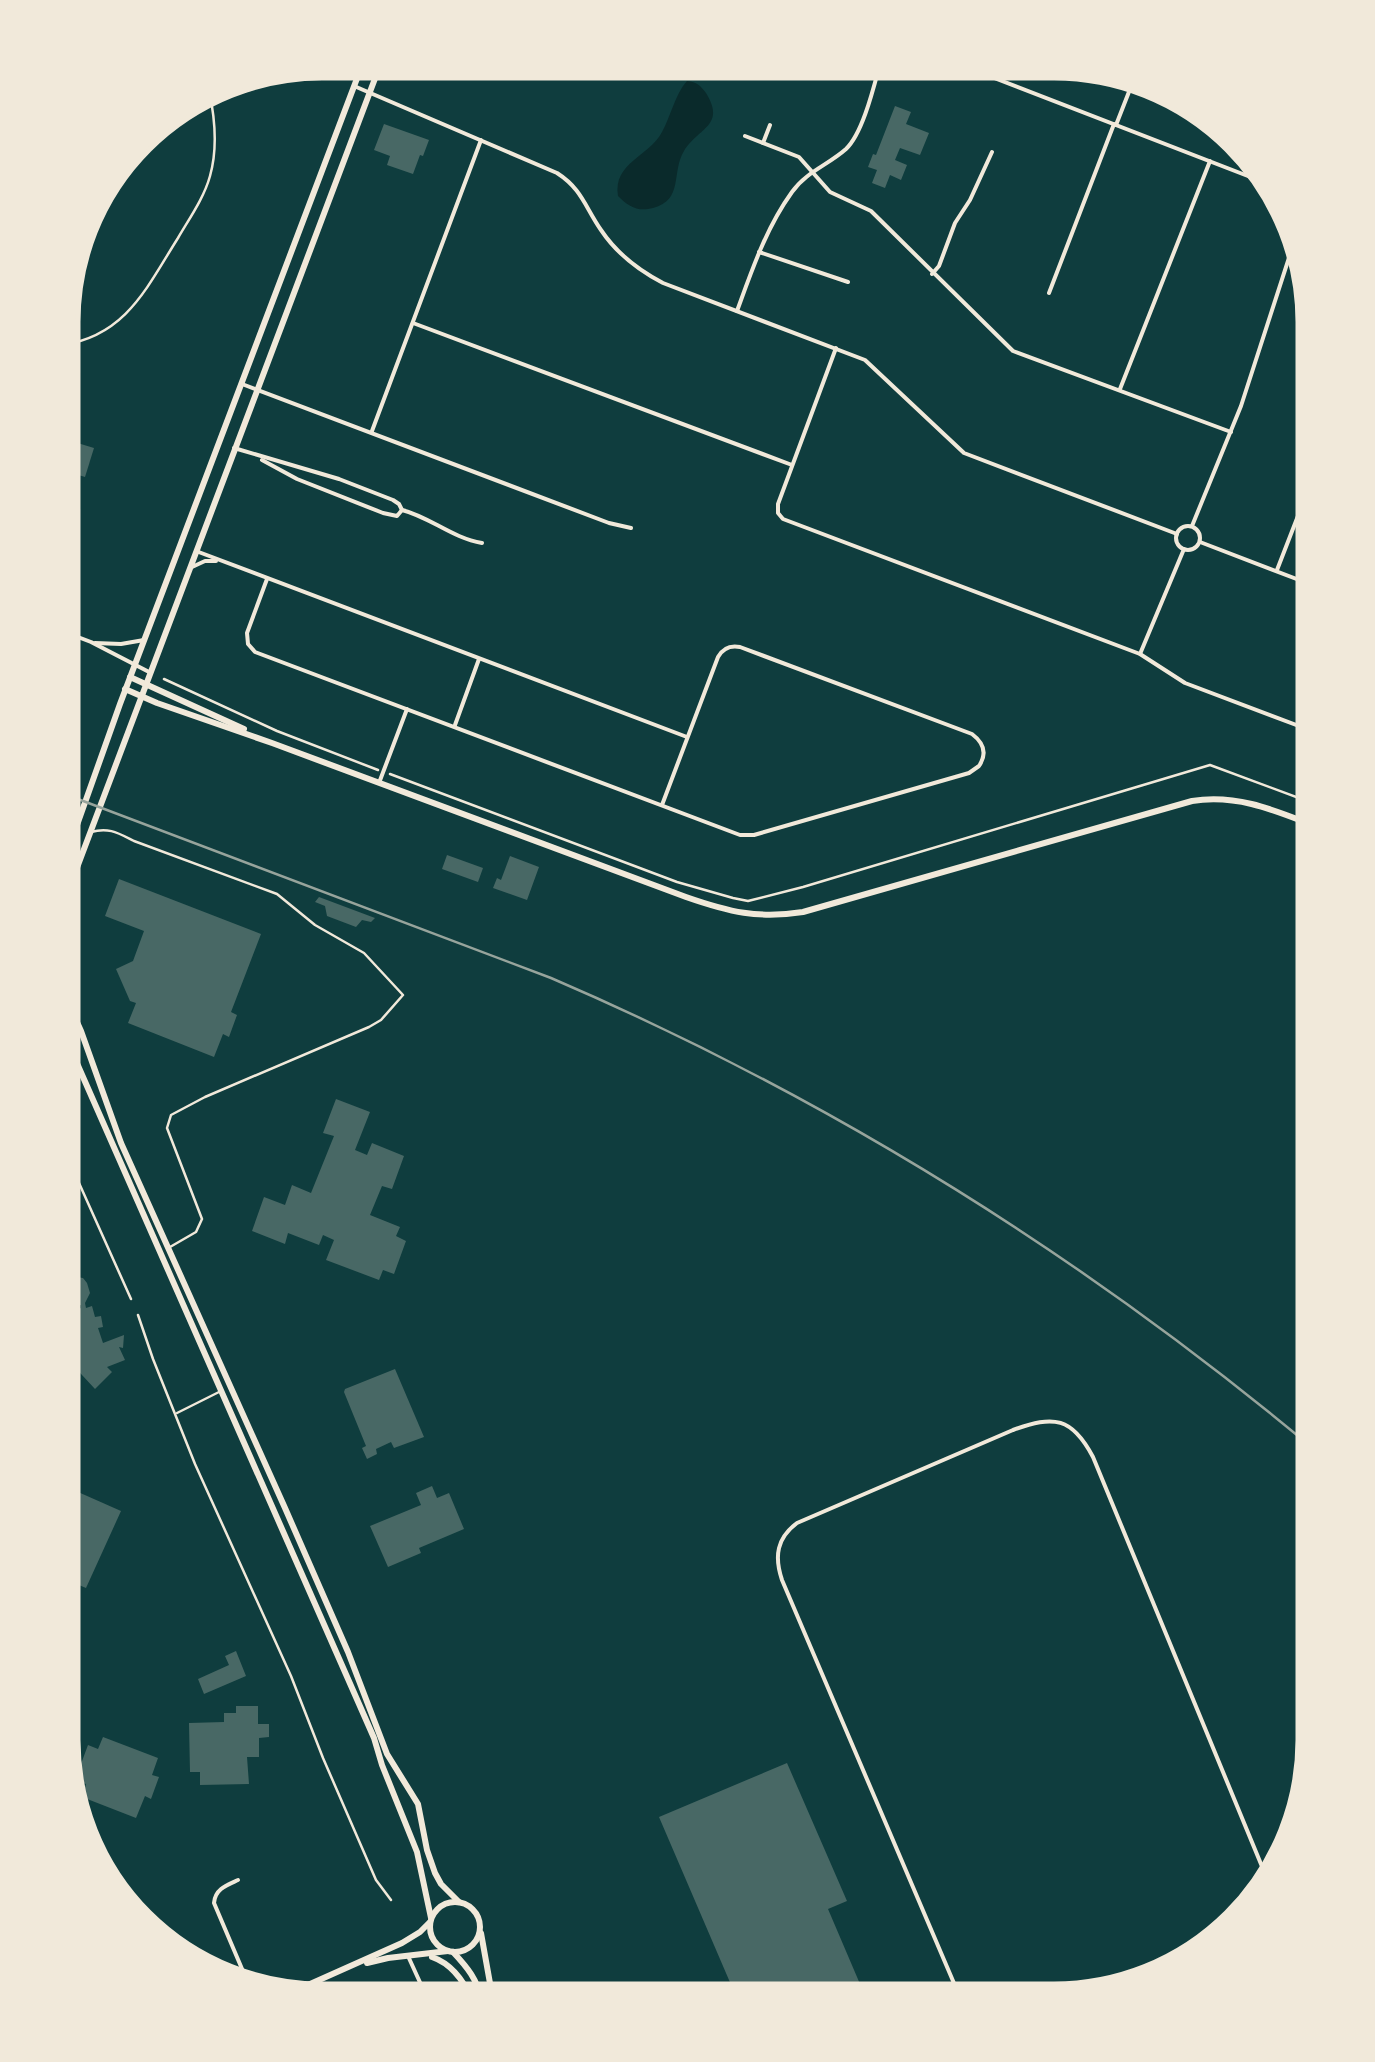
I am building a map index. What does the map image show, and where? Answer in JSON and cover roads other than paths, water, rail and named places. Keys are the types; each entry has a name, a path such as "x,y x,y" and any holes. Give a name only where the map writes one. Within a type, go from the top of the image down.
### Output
{"main road":[{"path":"78,825 134,666 357,78"},
{"path":"78,865 375,78"},
{"path":"130,677 272,743"},
{"path":"126,690 722,910 753,916 803,912 846,901 1192,801 1243,801 1298,820"},
{"path":"78,1024 121,1142 348,1652 387,1754 418,1804 435,1873 441,1884 475,1911 480,1920 488,1982"},
{"path":"78,1068 374,1738 417,1852 435,1942 451,1951 477,1984"},
{"path":"161,1251 170,1247"},
{"path":"222,1390 231,1386"},
{"path":"238,1425 247,1422"},
{"path":"314,1983 410,1939 442,1906 459,1902"},
{"path":"351,1968 388,1958 470,1947 481,1932"},
{"path":"420,1955 439,1959 464,1984"}],"street":[{"path":"737,311 765,237 790,196 812,172 843,151 854,138 875,78"},
{"path":"995,78 1249,176"},
{"path":"354,86 556,173 583,197 609,241 640,270 663,283 862,358 964,453 1177,534"},
{"path":"1049,293 1129,90"},
{"path":"763,143 770,125"},
{"path":"746,136 799,157 830,192 874,213 1012,351 1231,432"},
{"path":"372,432 481,140"},
{"path":"932,274 992,152"},
{"path":"1119,390 1210,161"},
{"path":"759,252 848,282"},
{"path":"1192,526 1231,432 1289,257"},
{"path":"413,323 792,465"},
{"path":"836,348 778,505 779,515 787,522 1140,654 1185,682 1298,725"},
{"path":"242,384 631,528"},
{"path":"234,448 345,481 396,502 402,510 460,538 482,543"},
{"path":"253,455 297,479 384,513 397,516 402,510"},
{"path":"1277,572 1298,517"},
{"path":"1192,526 1200,534 1200,542 1195,548 1184,549 1178,545 1177,534 1181,528 1192,526"},
{"path":"1200,542 1298,580"},
{"path":"1140,654 1184,549"},
{"path":"196,551 687,737"},
{"path":"190,568 205,561 220,562"},
{"path":"267,579 247,631 250,648 258,653 740,835 754,836 968,773 979,766 984,754 982,744 972,734 736,646 719,655 662,805"},
{"path":"78,637 151,674"},
{"path":"91,642 144,640"},
{"path":"454,727 479,659"},
{"path":"379,783 407,709"},
{"path":"954,1984 782,1580 778,1548 786,1532 797,1523 1013,1430 1033,1423 1057,1422 1083,1438 1262,1866"},
{"path":"238,1880 219,1890 214,1903 243,1971"},
{"path":"408,1956 421,1984"}],"lane":[{"path":"78,342 94,338 121,319 148,286 202,197 212,166 215,130 211,105"},
{"path":"90,833 114,830 277,894 315,925 364,954 404,994 382,1020 171,1115 167,1128 202,1220 196,1232 170,1247"},
{"path":"78,1182 131,1298"},
{"path":"138,1314 195,1464 284,1661 376,1880 391,1900"},
{"path":"175,1414 222,1390"}],"water":[{"path":"687,81 698,84 706,93 712,120 684,151 669,199 653,208 634,208 618,196 621,175 656,141"}],"railway":[{"path":"78,799 551,978 755,1075 853,1128 1044,1247 1137,1311 1297,1436"}]}
